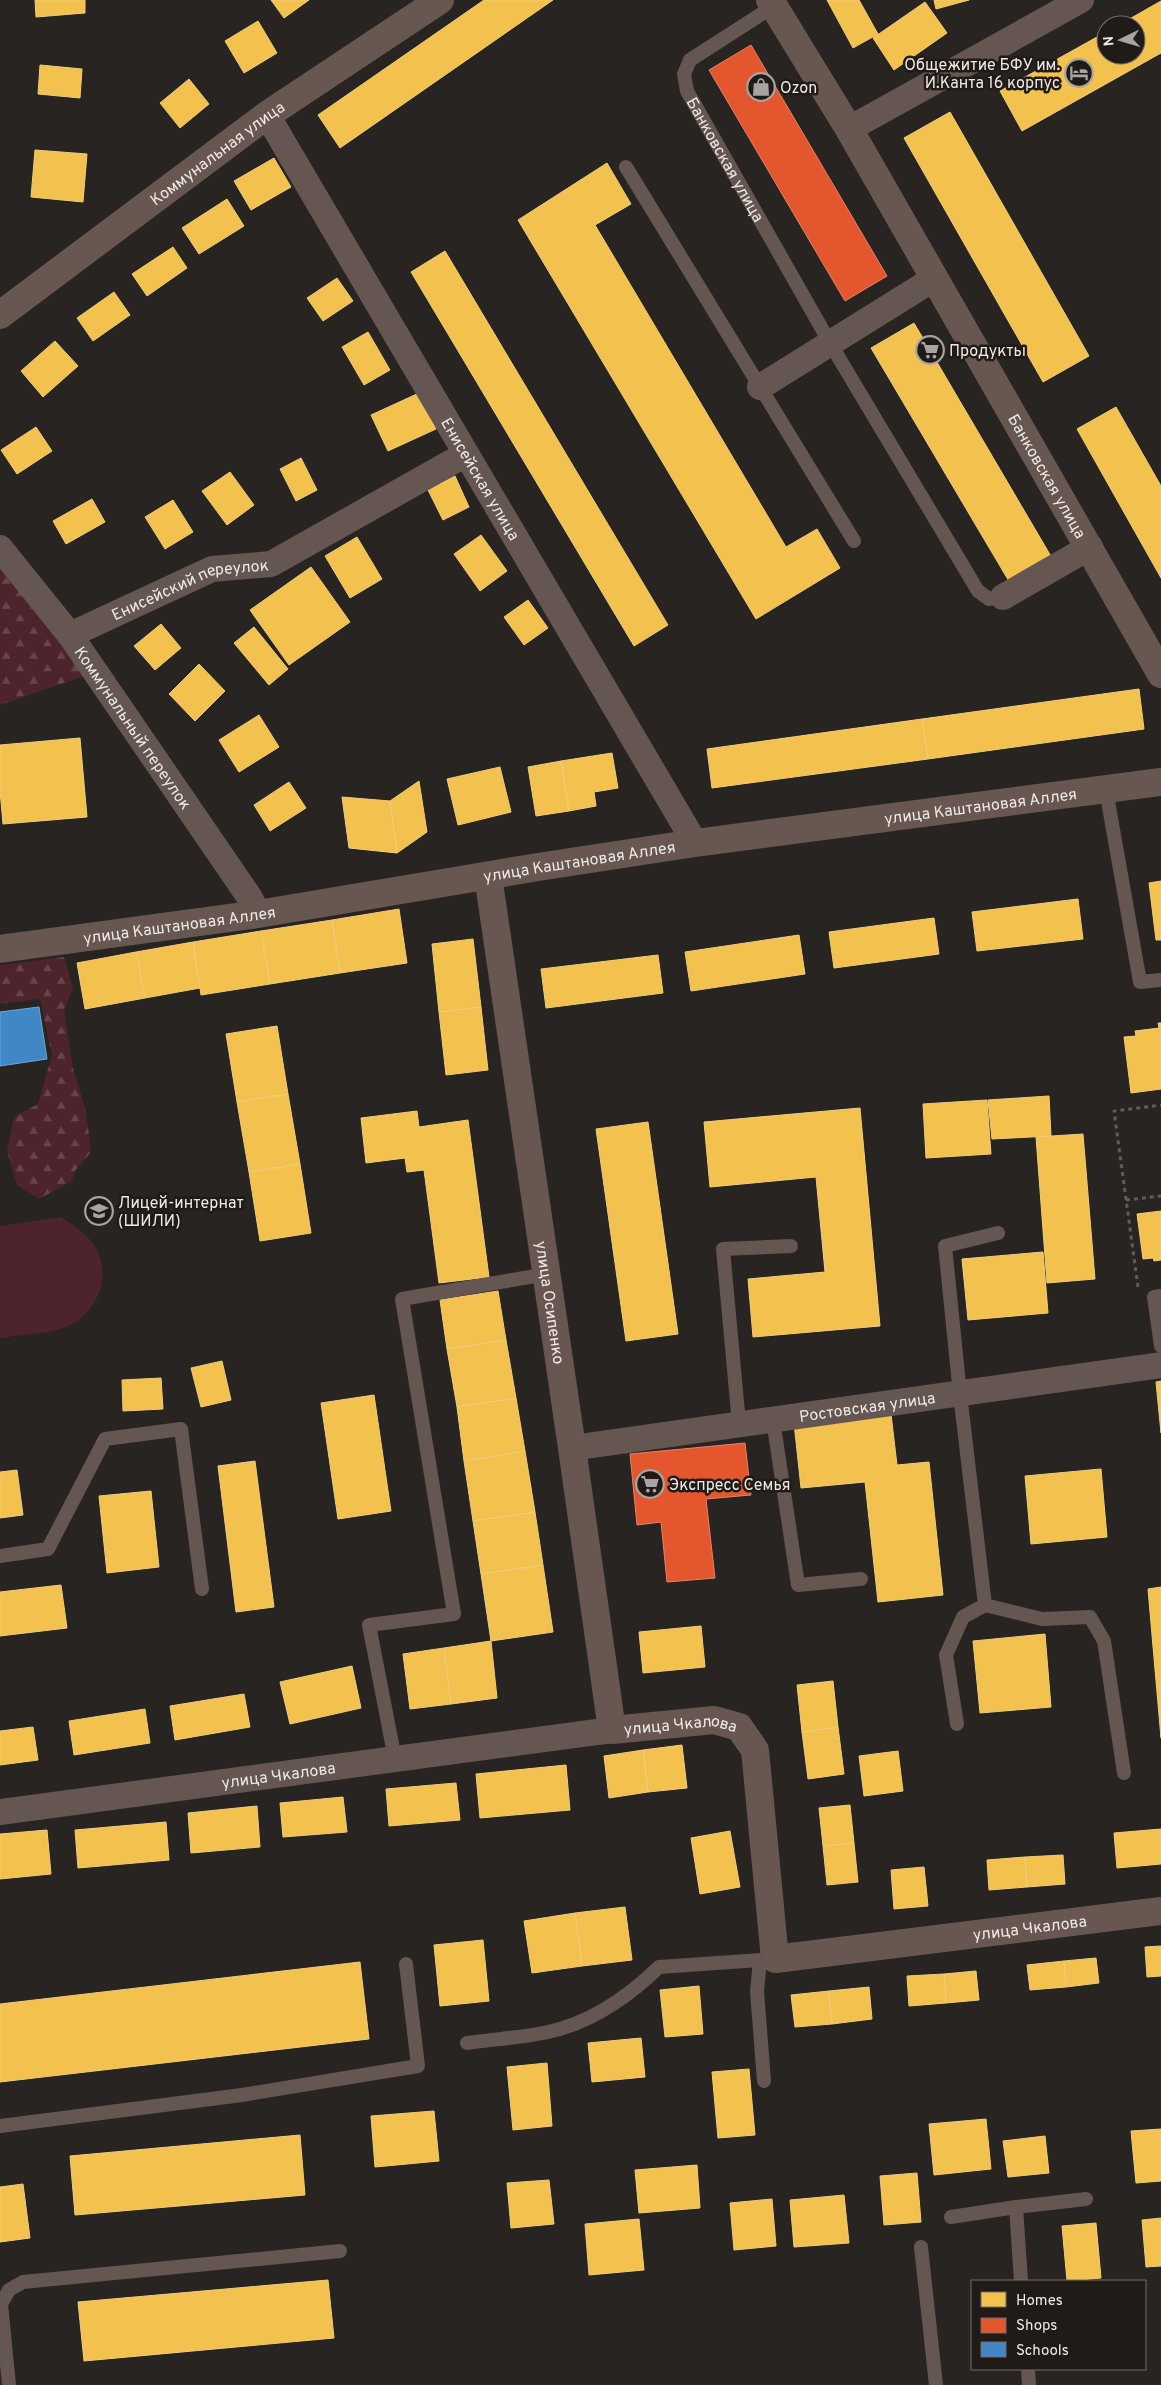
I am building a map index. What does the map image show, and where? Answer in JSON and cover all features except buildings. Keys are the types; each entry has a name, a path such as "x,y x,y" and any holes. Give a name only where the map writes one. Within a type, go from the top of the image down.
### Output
{"street":[{"name":"Коммунальная улица","path":"0,315 268,115 440,0"},
{"path":"849,129 1082,0"},
{"name":"Банковская улица","path":"772,3 849,129 1161,674"},
{"name":"Енисейская улица","path":"268,115 695,843"},
{"path":"760,388 935,278"},
{"name":"Енисейский переулок","path":"70,635 212,569 271,564 466,454"},
{"path":"1003,597 1090,547"},
{"name":"Коммунальный переулок","path":"3,555 70,635 250,898 258,914"},
{"name":"улица Каштановая Аллея","path":"0,948 258,914 695,843 1161,782"},
{"name":"улица Осипенко","path":"488,876 612,1730"},
{"name":"Ростовская улица","path":"572,1448 1161,1365"},
{"name":"улица Чкалова","path":"0,1812 612,1730 714,1720 739,1727 755,1750 767,1960 1161,1912"}],"lane":[{"name":"Банковская улица","path":"772,3 690,60 684,74 688,91 830,343 978,591 989,599 1003,597"},
{"path":"626,167 854,541"},
{"path":"1106,790 1140,982 1161,980"},
{"path":"985,1606 945,1246 998,1233"},
{"path":"739,1424 723,1249 791,1246"},
{"path":"395,1759 370,1625 454,1614 402,1299 547,1274"},
{"path":"1161,1296 1154,1297 1161,1346"},
{"path":"773,1420 798,1585 861,1579"},
{"path":"0,1556 48,1549 106,1439 180,1429 202,1589"},
{"path":"957,1724 946,1655 963,1617 985,1606 1042,1619 1090,1617 1104,1641 1124,1773"},
{"path":"467,2043 548,2032 584,2021 638,1988 659,1967 767,1960 757,1991 764,2081"},
{"path":"0,2126 242,2095 418,2066 406,1964"},
{"path":"952,2216 1086,2199"},
{"path":"1016,2207 1021,2280"},
{"path":"921,2248 936,2385"},
{"path":"9,2385 1,2304 9,2290 23,2282 340,2251"},
{"path":"1028,2370 1029,2385"}],"path":[{"path":"1139,1293 1114,1111 1161,1105"},
{"path":"1126,1200 1161,1196"}],"green space":[{"path":"0,568 87,675 0,705"},
{"path":"64,957 73,988 64,1010 73,1068 86,1111 91,1152 75,1171 72,1181 39,1199 17,1185 7,1151 14,1117 38,1104 52,1055 40,999 0,1004 0,965"},
{"path":"61,1217 86,1236 97,1250 103,1273 98,1296 84,1315 64,1328 0,1338 0,1226"}],"place":[{"name":"Общежитие БФУ им. И.Канта 16 корпус","path":"1079,73"},
{"name":"Ozon","path":"761,87"},
{"name":"Продукты","path":"930,350"},
{"name":"Лицей-интернат (ШИЛИ)","path":"99,1211"},
{"name":"Экспресс Семья","path":"650,1484"}]}
